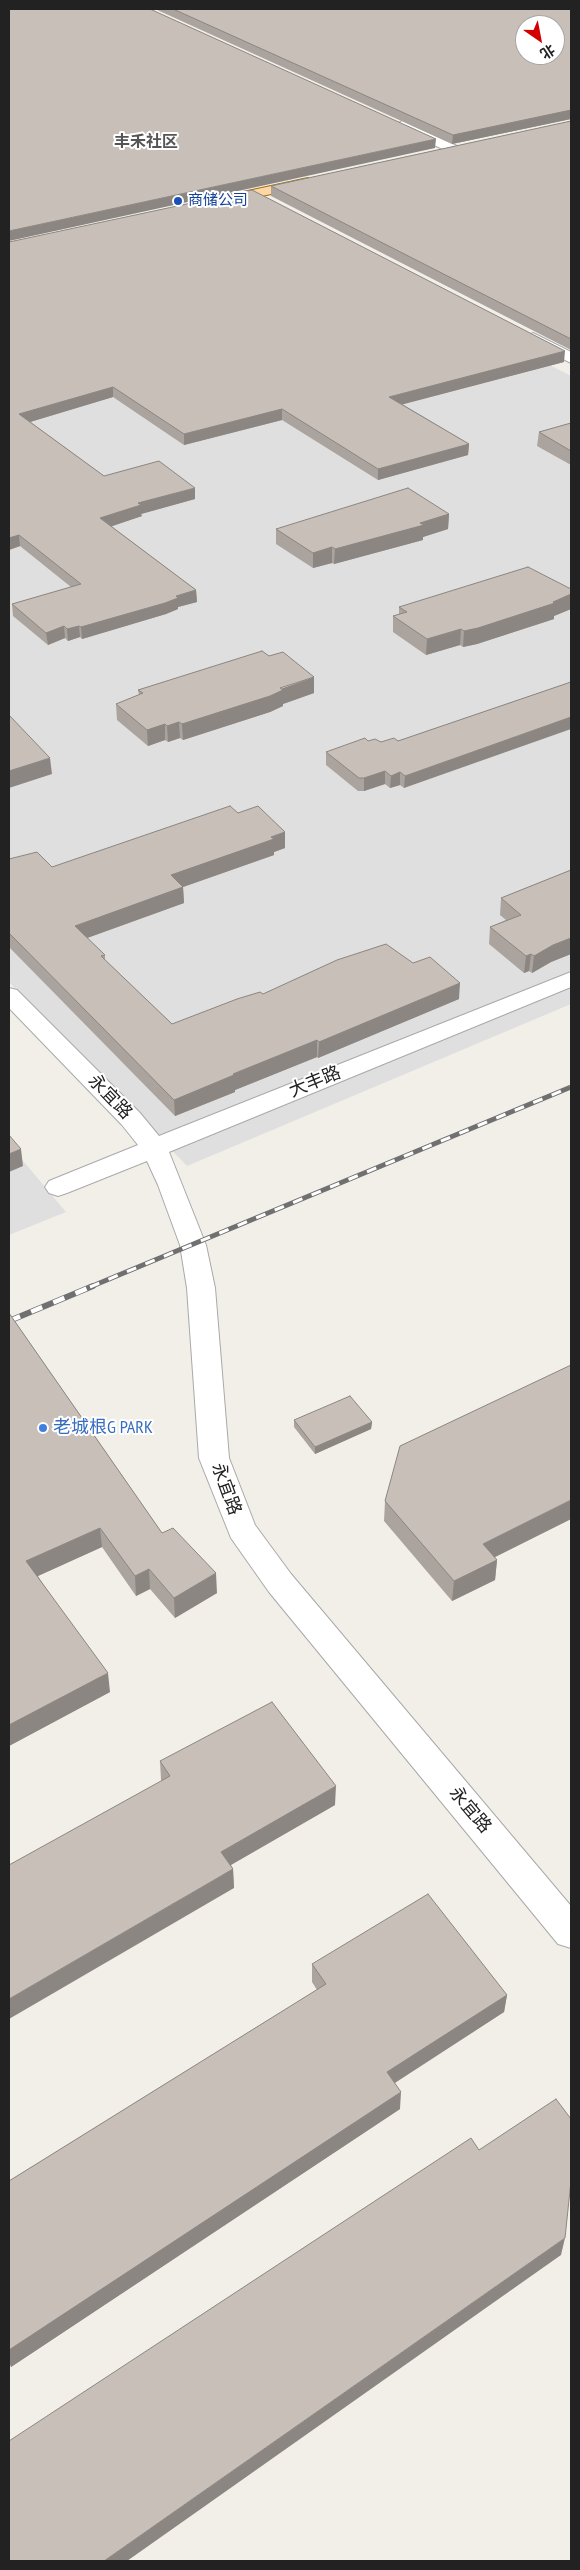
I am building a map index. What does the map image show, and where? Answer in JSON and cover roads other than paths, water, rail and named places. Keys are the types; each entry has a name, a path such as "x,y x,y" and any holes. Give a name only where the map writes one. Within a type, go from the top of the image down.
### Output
{"main road":[{"path":"436,154 460,149"},
{"path":"208,203 321,179"}],"street":[{"path":"393,121 460,149"},
{"path":"254,193 272,202"},
{"path":"518,331 571,358"},
{"name":"大丰路","path":"58,1187 571,979"},
{"name":"永宜路","path":"9,996 131,1119 154,1147 171,1185 193,1246 201,1288 207,1389 214,1458 242,1530 280,1582 571,1932"}],"railway":[{"path":"90,1287 571,1087"},
{"path":"9,1321 93,1286"}],"place":[{"name":"商储公司","path":"178,201"},
{"name":"老城根G PARK","path":"43,1428"}],"district":[{"name":"丰禾社区","path":"146,142"}]}
